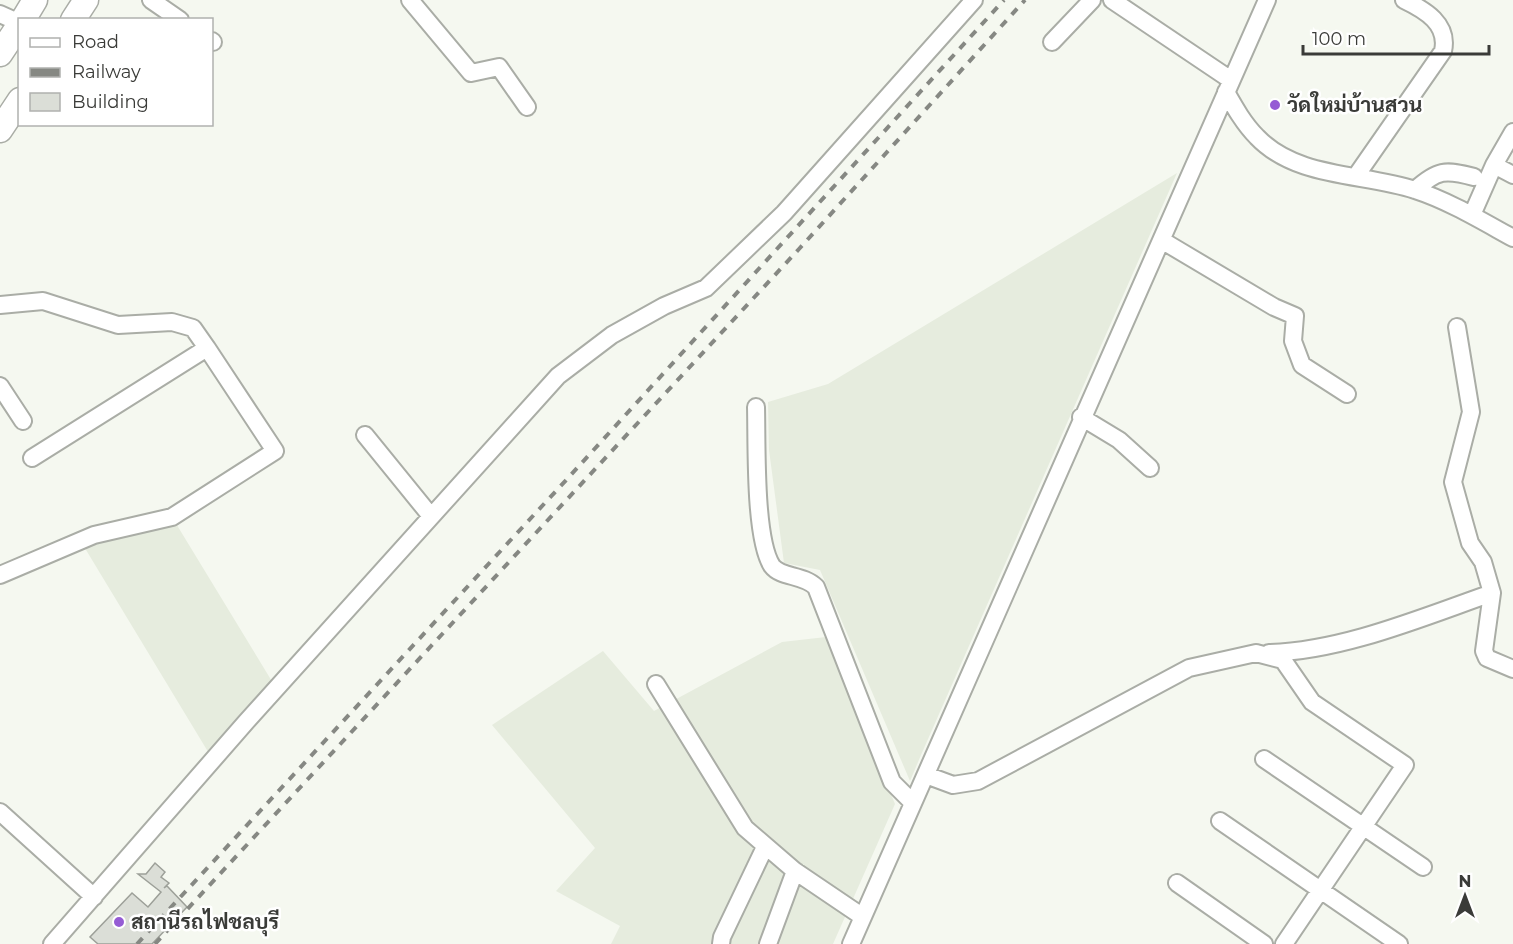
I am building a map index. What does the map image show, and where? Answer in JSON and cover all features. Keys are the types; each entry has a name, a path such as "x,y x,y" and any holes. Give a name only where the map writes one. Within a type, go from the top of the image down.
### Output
{"highway":[{"path":"23,18 35,0"},
{"path":"74,18 86,0"},
{"path":"0,54 18,27"},
{"path":"0,130 18,103"}],"street":[{"path":"151,0 177,18"},
{"path":"410,0 471,73 499,67 527,107"},
{"path":"52,944 246,722 558,376 612,335 664,306 706,288 784,213 974,0"},
{"path":"1052,42 1092,0"},
{"path":"1112,0 1229,86 1240,116 1258,138 1287,158 1320,171 1356,176 1415,190 1472,215 1513,238"},
{"path":"853,943 1081,417 1162,241 1267,0"},
{"path":"1356,176 1443,51 1444,32 1438,23 1404,0"},
{"path":"0,14 18,23"},
{"path":"1472,215 1494,165 1513,132"},
{"path":"1494,165 1513,175"},
{"path":"1415,190 1437,173 1457,172 1474,177"},
{"path":"1162,241 1274,307 1295,316 1293,341 1302,365 1347,394"},
{"path":"0,305 43,301 62,305 118,325 172,322 194,328 274,451 172,517 94,535 0,575"},
{"path":"1457,327 1471,412 1453,482 1470,543 1483,562 1492,593 1484,651 1487,658 1513,669"},
{"path":"32,458 207,348"},
{"path":"0,386 23,421"},
{"path":"756,406 760,517 768,557 773,568 783,574 809,579 816,587 892,782 913,803"},
{"path":"1081,417 1119,440 1150,468"},
{"path":"365,435 430,516"},
{"path":"926,775 953,785 978,781 1189,669 1256,653 1295,652 1381,631 1492,593"},
{"path":"1256,653 1283,660 1312,702 1405,765 1284,944"},
{"path":"656,684 735,815 765,847 795,871 863,917"},
{"path":"1264,759 1423,867"},
{"path":"0,812 94,897"},
{"path":"1220,821 1399,944"},
{"path":"721,944 722,937 765,847"},
{"path":"768,944 795,871"},
{"path":"1177,883 1264,944"}],"shaded area":[{"path":"1177,173 910,781 820,570 784,563 769,450 768,402 828,384"},
{"path":"172,517 276,688 213,760 80,540"},
{"path":"826,637 895,804 833,944 611,944 620,926 556,891 595,848 492,725 603,651 654,711 782,642"}],"building":[{"path":"155,863 165,872 161,877 169,883 164,888 167,886 187,907 152,944 98,944 90,937 132,893 148,907 161,892 138,874 146,874"}],"railway":[{"path":"137,944 568,478 1004,0"},
{"path":"155,944 799,249 1025,0"}],"place":[{"name":"วัดใหม่บ้านสวน","path":"1275,105"},
{"name":"สถานีรถไฟชลบุรี","path":"119,922"}]}
